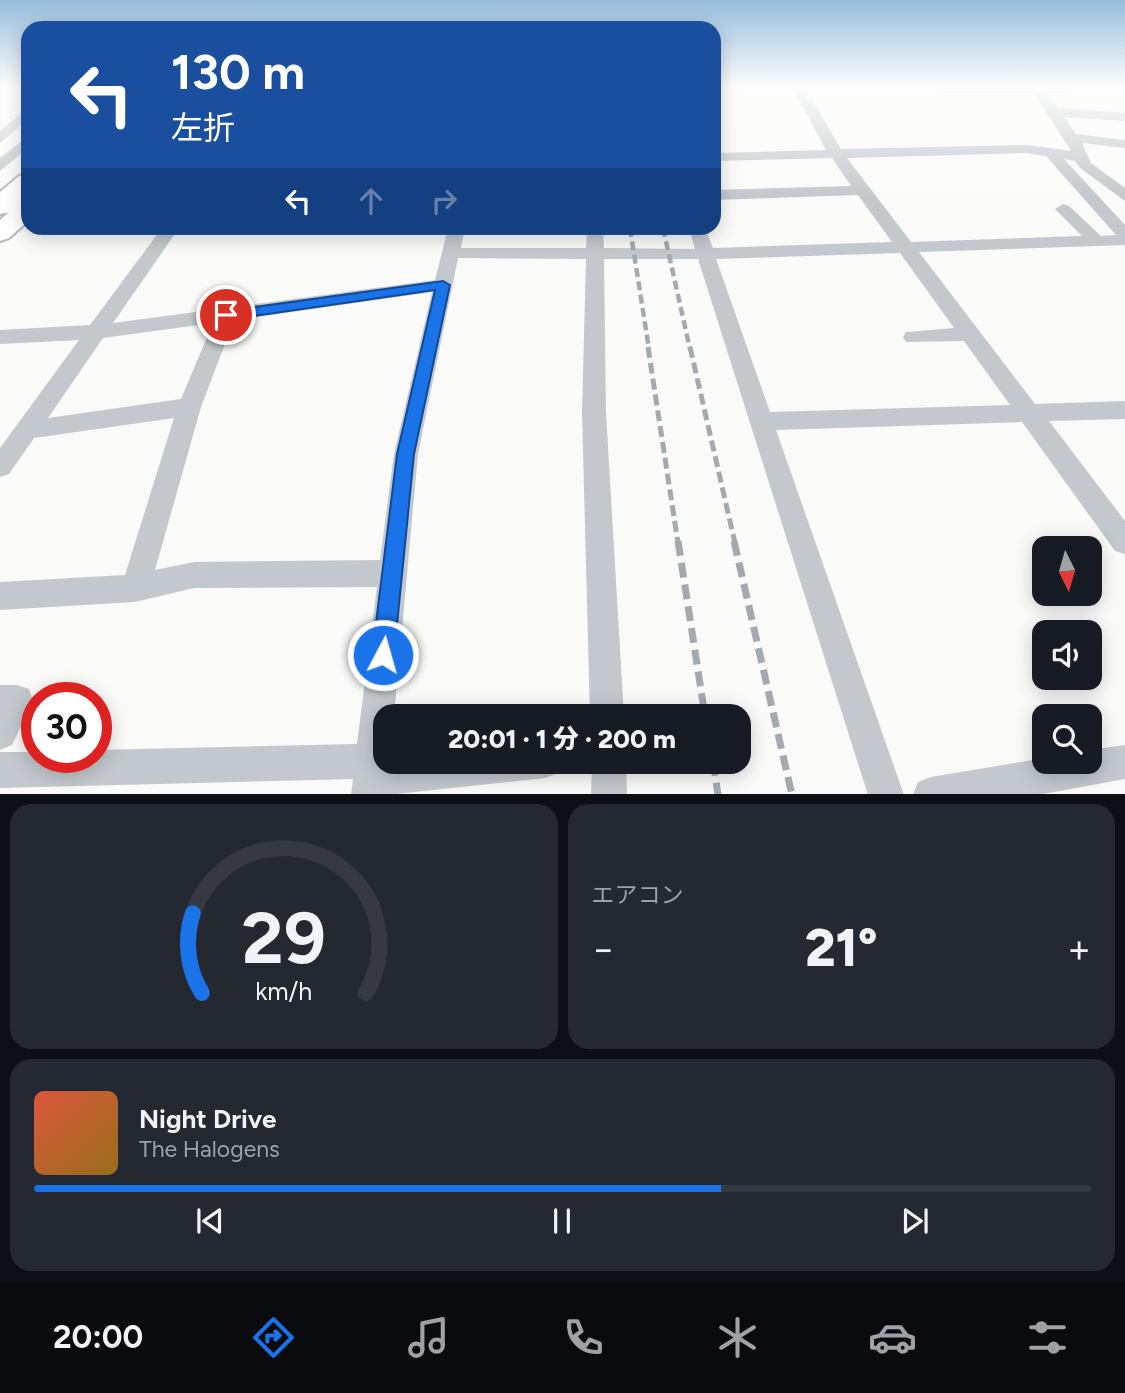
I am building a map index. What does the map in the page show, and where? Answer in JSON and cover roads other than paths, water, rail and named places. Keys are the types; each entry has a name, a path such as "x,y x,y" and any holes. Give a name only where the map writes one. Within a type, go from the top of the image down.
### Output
{"highway":[{"path":"0,181 21,164"},
{"path":"0,206 21,188"}],"main road":[{"path":"0,233 21,214"}],"street":[{"path":"0,139 17,123"},
{"path":"819,123 836,154 863,191 908,247 1125,542"},
{"path":"1062,123 1090,171 1125,195"},
{"path":"1072,138 1125,144"},
{"path":"0,166 21,146"},
{"path":"721,157 1027,149 1081,157"},
{"path":"1050,152 1125,237"},
{"path":"721,195 863,191"},
{"path":"1063,209 1097,241"},
{"path":"0,467 165,235"},
{"path":"595,235 594,414 606,704"},
{"path":"699,235 886,794"},
{"path":"371,778 406,454 454,240 595,254 705,254 1097,241 1125,237"},
{"path":"0,337 95,332 443,285"},
{"path":"135,588 189,407 226,315"},
{"path":"913,337 972,334"},
{"path":"24,430 189,407"},
{"path":"761,421 1125,410"},
{"path":"0,596 135,588 194,575 392,573"},
{"path":"0,701 17,701 0,733"},
{"path":"953,793 1125,762"},
{"path":"0,770 371,778 412,774"},
{"path":"609,774 609,794"}],"railway":[{"path":"631,235 649,349"},
{"path":"665,235 690,349"},
{"path":"648,347 678,543"},
{"path":"690,347 735,543"},
{"path":"678,541 703,704"},
{"path":"734,541 792,794"},
{"path":"715,774 718,794"}]}
